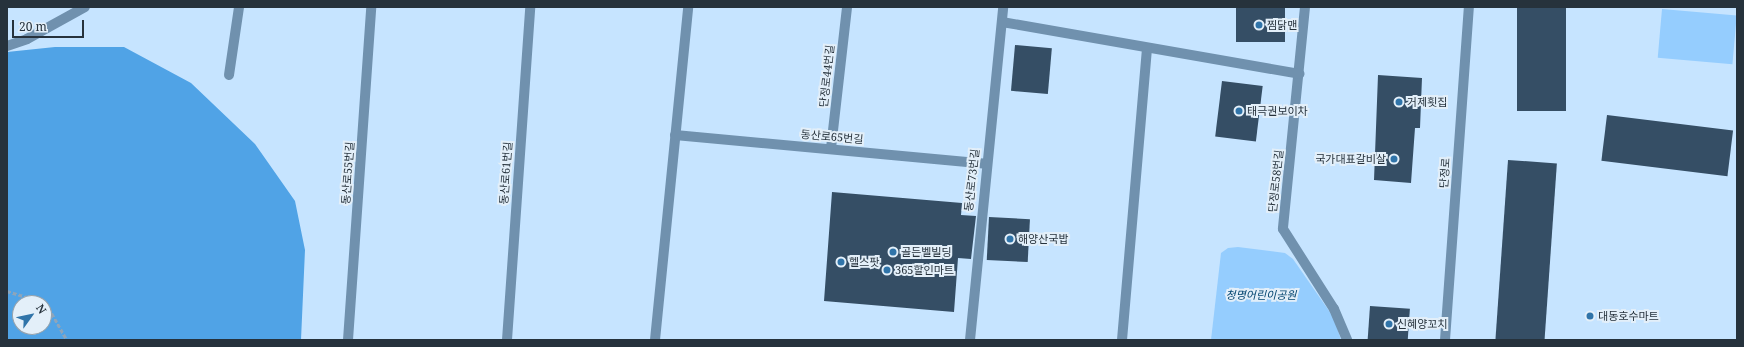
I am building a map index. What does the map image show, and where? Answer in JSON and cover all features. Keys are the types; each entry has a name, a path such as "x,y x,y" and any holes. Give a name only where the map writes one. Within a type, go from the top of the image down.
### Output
{"street":[{"path":"7,46 27,39 85,7"},
{"path":"229,75 239,7"},
{"name":"동산로55번길","path":"348,340 371,7"},
{"name":"동산로61번길","path":"507,340 530,7"},
{"path":"655,340 688,7"},
{"name":"단정로44번길","path":"831,148 847,7"},
{"name":"동산로73번길","path":"970,340 986,164 1003,7"},
{"name":"단정로58번길","path":"1305,7 1283,229 1334,308 1347,340"},
{"name":"단정로","path":"1445,340 1469,7"},
{"path":"1002,22 1299,74"},
{"path":"1122,340 1147,48"},
{"name":"동산로65번길","path":"675,135 831,148 986,164"}],"path":[{"path":"7,291 46,303 67,340"}],"green space":[{"path":"1662,9 1737,16 1732,64 1658,58"},
{"name":"청명어린이공원","path":"1238,247 1285,253 1293,259 1334,318 1341,340 1211,340 1221,253 1228,248"}],"shaded area":[{"path":"55,47 124,47 191,83 255,144 295,201 305,250 301,340 7,340 7,52"}],"building":[{"name":"찜닭맨","path":"1236,7 1285,7 1285,42 1236,42"},
{"path":"1517,7 1566,7 1566,111 1517,111"},
{"path":"1015,45 1052,48 1048,94 1011,91"},
{"path":"1378,75 1422,78 1420,128 1415,128 1411,183 1374,180"},
{"name":"태극권보이차","path":"1222,81 1263,86 1256,142 1215,137"},
{"path":"1607,115 1733,130 1727,176 1601,161"},
{"path":"1508,160 1557,163 1545,340 1495,340"},
{"name":"골든벨빌딩","path":"832,192 962,203 961,215 976,216 971,259 958,258 954,312 824,301"},
{"name":"해양산국밥","path":"989,217 1030,219 1028,262 987,260"},
{"name":"신혜양꼬치","path":"1370,306 1410,309 1408,340 1368,340"}],"place":[{"name":"찜닭맨","path":"1259,25"},
{"name":"거제횟집","path":"1399,102"},
{"name":"태극권보이차","path":"1239,111"},
{"name":"국가대표갈비살","path":"1394,159"},
{"name":"해양산국밥","path":"1010,239"},
{"name":"골든벨빌딩","path":"893,252"},
{"name":"헬스팟","path":"841,262"},
{"name":"365할인마트","path":"887,270"},
{"name":"대동호수마트","path":"1590,316"},
{"name":"신혜양꼬치","path":"1389,324"}]}
